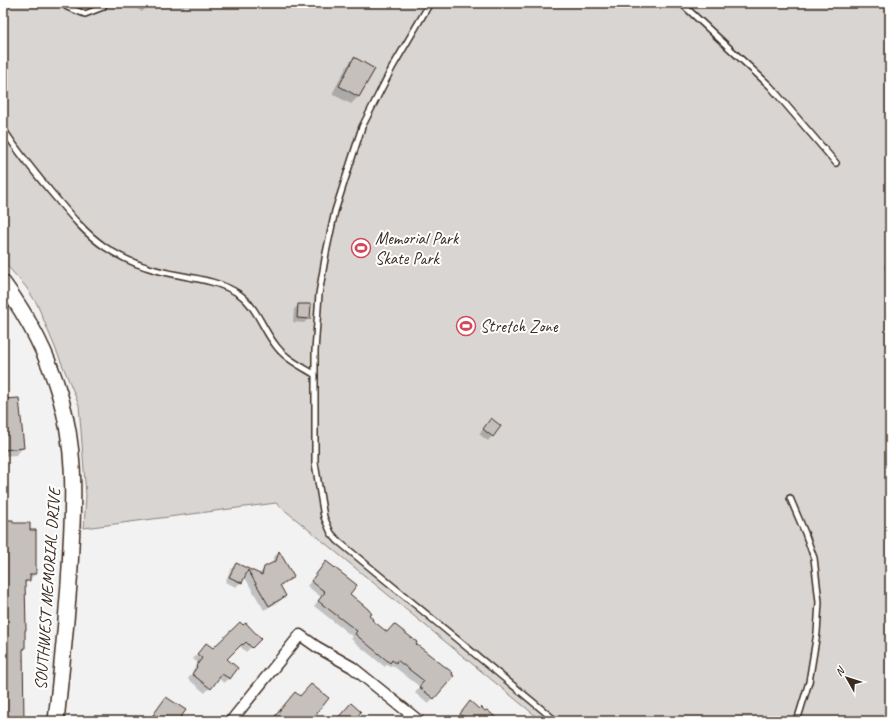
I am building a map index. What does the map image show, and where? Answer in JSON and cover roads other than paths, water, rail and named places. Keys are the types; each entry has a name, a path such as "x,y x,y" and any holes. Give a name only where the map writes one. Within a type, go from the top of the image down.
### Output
{"street":[{"name":"SOUTHWEST MEMORIAL DRIVE","path":"3,283 32,327 52,372 60,396 72,458 74,484 70,586 56,721"},
{"path":"231,721 300,635 317,647 352,667 419,721"}],"lane":[{"path":"63,3 67,7 85,14 103,7 105,3"},
{"path":"430,3 392,68 362,128 335,211 319,294 314,374 314,463 324,517 331,533 338,542 556,721"},
{"path":"681,3 770,86 836,163"},
{"path":"3,129 36,174 74,219 94,239 106,248 146,267 171,275 212,282 227,287 240,295 251,307 273,342 282,353 292,362 314,374"},
{"path":"790,498 814,558 819,602 817,633 809,682 797,721"}],"place":[{"name":"Memorial Park Skate Park","path":"361,248"},
{"name":"Stretch Zone","path":"466,326"}]}
